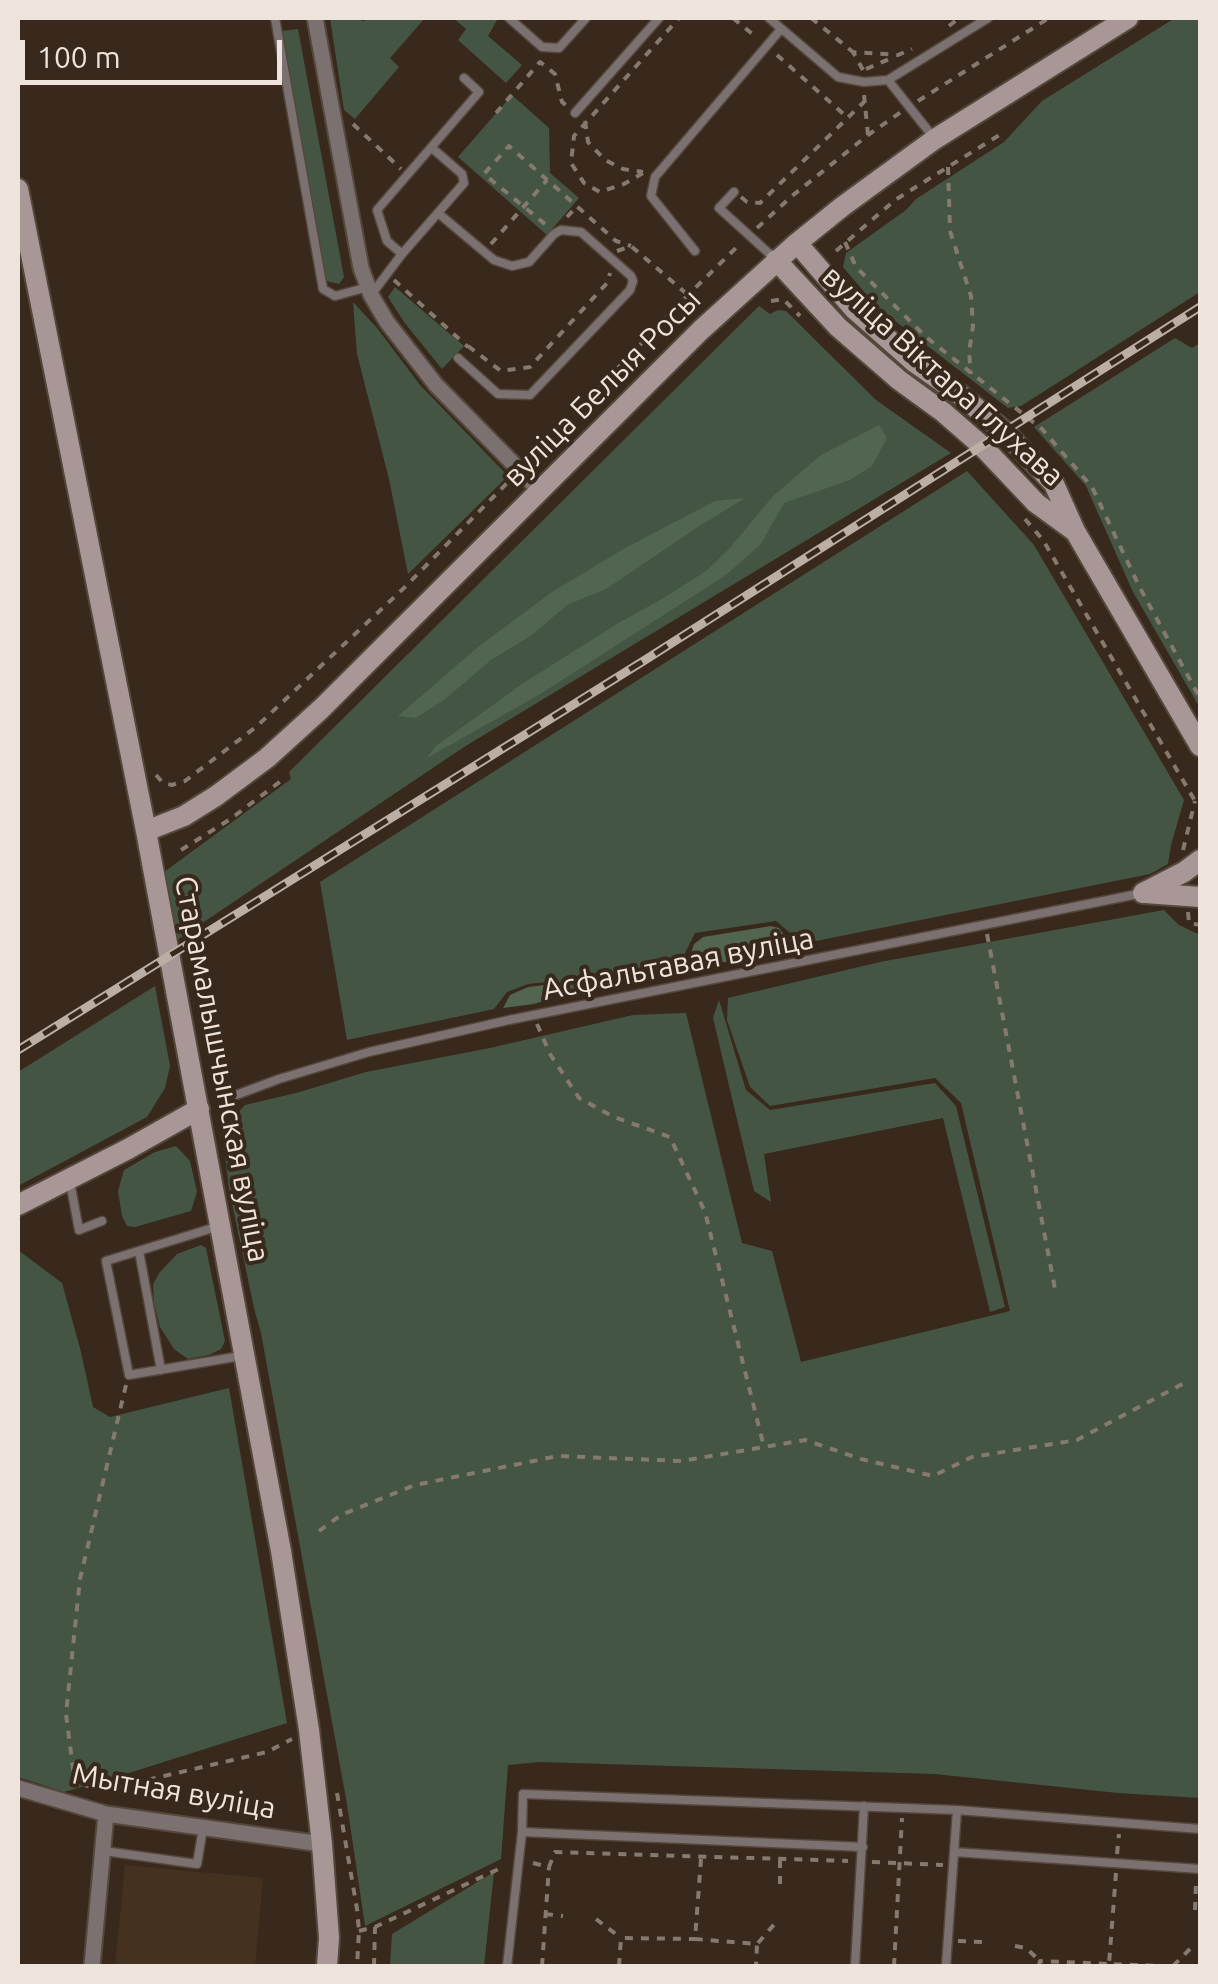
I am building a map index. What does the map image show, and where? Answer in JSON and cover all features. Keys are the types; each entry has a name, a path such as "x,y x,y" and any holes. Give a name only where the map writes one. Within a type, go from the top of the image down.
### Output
{"main road":[{"name":"вуліца Белыя Росы","path":"146,831 184,816 266,758 797,242 935,139 1128,18"},
{"name":"Старамалышчынская вуліца","path":"18,189 146,831 281,1550 322,1844 329,1938 327,1966"},
{"name":"вуліца Віктара Глухава","path":"797,242 854,309 914,362 1004,431 1054,484 1074,531 1200,746"},
{"name":"вуліца Віктара Глухава","path":"776,260 838,327 943,412 1036,503 1074,531"},
{"path":"1143,893 1184,872 1190,860"},
{"path":"1143,893 1200,897"},
{"path":"18,1205 199,1109"}],"street":[{"path":"315,18 361,268 370,291 387,322 436,386 541,492"},
{"name":"Мытная вуліца","path":"18,1788 106,1814 322,1844"},
{"path":"92,1966 106,1814"}],"lane":[{"path":"275,18 323,290 335,296 370,291 390,277 402,254 464,183 462,174 432,148"},
{"path":"509,18 542,46 560,48 586,18"},
{"path":"575,113 659,18"},
{"path":"769,18 838,77 864,82 888,80 988,18"},
{"path":"696,251 652,196 655,176 781,29"},
{"path":"402,254 387,241 377,210 480,92 464,78"},
{"path":"888,80 935,139"},
{"path":"734,192 719,208 776,260"},
{"path":"438,213 494,260 512,266 529,262 560,230 581,232 633,282 630,290 530,395 498,394 458,358"},
{"name":"Асфальтавая вуліца","path":"228,1098 369,1052 1143,893"},
{"path":"69,1178 79,1230 102,1221"},
{"path":"220,1226 106,1261 129,1375 246,1355"},
{"path":"139,1251 161,1370"},
{"path":"507,1966 523,1794 957,1810 1200,1829"},
{"path":"855,1966 864,1806"},
{"path":"946,1966 957,1810"},
{"path":"104,1852 197,1864 203,1828"},
{"path":"522,1832 863,1846"},
{"path":"954,1852 1200,1869"}],"path":[{"path":"496,113 540,62 554,74 562,102 586,122 588,142 604,160 644,172 624,184 600,192 584,183 571,163 574,136 586,122 679,18"},
{"path":"811,18 853,52 863,70 868,134"},
{"path":"947,28 959,18"},
{"path":"155,774 172,785 185,781 256,726 405,587 688,295 792,196 868,134 1048,18"},
{"path":"863,70 917,46"},
{"path":"774,52 848,118"},
{"path":"853,52 898,55"},
{"path":"734,192 747,202 760,203 864,102"},
{"path":"342,114 408,175"},
{"path":"836,250 895,200 1001,134"},
{"path":"549,228 484,174 509,146 616,240 632,246 688,295"},
{"path":"948,167 950,231 970,296 971,374"},
{"path":"490,244 547,180"},
{"path":"566,218 577,206"},
{"path":"610,257 632,246"},
{"path":"404,269 390,277 501,371 530,368 608,282 610,272"},
{"path":"771,301 783,298 808,323"},
{"path":"458,358 468,346"},
{"path":"1019,512 1042,540 1198,801 1190,860"},
{"path":"181,850 281,781"},
{"path":"1189,923 1200,925"},
{"path":"985,924 1056,1289"},
{"path":"534,1016 550,1054 579,1098 614,1117 670,1137 705,1212 764,1447"},
{"path":"129,1375 80,1579 66,1714 75,1784 108,1789 267,1752 309,1730"},
{"path":"319,1531 341,1516 415,1485 558,1456 682,1461 804,1440 860,1459 933,1476 972,1457 1077,1440 1188,1381"},
{"path":"894,1966 903,1808"},
{"path":"1109,1964 1119,1823"},
{"path":"542,1966 548,1866 555,1852 953,1865"},
{"path":"695,1939 701,1856"},
{"path":"780,1859 780,1884"},
{"path":"359,1931 519,1860 548,1866"},
{"path":"1195,1910 1196,1882"},
{"path":"357,1910 357,1966"},
{"path":"545,1914 563,1916"},
{"path":"596,1919 621,1938 757,1944"},
{"path":"756,1966 757,1944 778,1920"},
{"path":"374,1966 375,1927"},
{"path":"619,1966 621,1938"},
{"path":"958,1941 982,1942"},
{"path":"1015,1946 1026,1948 1039,1964 1164,1966"},
{"path":"1173,1966 1192,1946"}],"shaded area":[{"path":"125,1865 263,1878 255,1966 115,1966"}],"green space":[{"path":"330,18 425,18 390,58 399,67 355,119 344,110"},
{"path":"453,18 497,20 488,36 522,65 506,83 458,40 466,29"},
{"path":"1175,18 1200,18 1200,292 1021,406 1008,408 877,307 843,267 846,253 916,199 1004,142 1042,101"},
{"path":"298,29 344,277 339,284 326,281 282,31"},
{"path":"512,95 549,128 550,173 579,198 547,235 458,157"},
{"path":"395,287 464,346 442,369 388,297"},
{"path":"353,302 420,385 508,476 408,574 357,354"},
{"path":"759,306 770,314 786,311 876,400 951,453 464,747 177,940 164,872 291,779 289,772"},
{"path":"1175,338 1192,348 1200,343 1200,708 1133,592 1086,486 1034,427"},
{"path":"879,425 887,438 872,466 850,480 784,503 761,544 726,575 542,693 427,758 436,746 522,684 706,571 773,496 821,455"},
{"path":"967,471 1034,545 1184,800 1168,864 1150,874 796,945 790,933 776,921 695,933 682,971 557,997 547,982 528,984 507,992 494,1009 347,1040 320,882"},
{"path":"745,498 606,589 567,605 532,635 491,660 416,718 398,716 478,647 552,592 715,501"},
{"path":"1164,910 1179,925 1200,935 1200,1798 935,1774 540,1762 508,1765 501,1859 365,1926 347,1804 261,1333 229,1189 222,1130 245,1105 366,1072 633,1015 686,1013 742,1243 772,1251 801,1362 1010,1311 961,1103 935,1078 770,1106 750,1087 727,1020 728,998 880,962"},
{"path":"779,928 789,942 787,949 691,969 689,960 694,944 703,937"},
{"path":"545,985 552,998 503,1008 510,995"},
{"path":"155,986 170,1066 165,1088 147,1117 18,1186 18,1072"},
{"path":"719,1000 746,1090 770,1110 935,1083 956,1106 1005,1307 990,1312 943,1118 764,1154 771,1202 754,1191 713,1018"},
{"path":"176,1146 190,1161 197,1192 191,1211 127,1226 118,1191 124,1170 155,1152"},
{"path":"201,1245 206,1248 225,1341 221,1349 209,1355 188,1359 174,1349 160,1327 153,1284 177,1254"},
{"path":"18,1250 62,1283 93,1407 110,1417 229,1388 287,1723 64,1792 18,1777"},
{"path":"494,1872 484,1966 390,1966 392,1934"}],"railway":[{"path":"18,1050 645,660 1200,307"}]}
